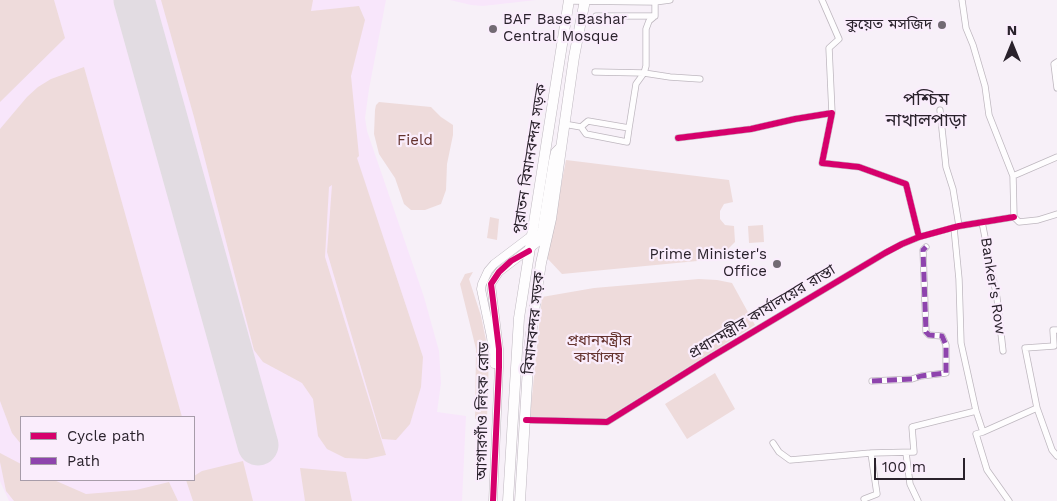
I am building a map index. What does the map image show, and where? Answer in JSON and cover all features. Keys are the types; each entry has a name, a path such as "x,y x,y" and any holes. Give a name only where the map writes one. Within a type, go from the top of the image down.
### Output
{"highway":[{"name":"পুরাতন বিমানবন্দর সড়ক","path":"508,501 519,318 569,0"},
{"name":"বিমানবন্দর সড়ক","path":"520,501 530,350 537,289 548,236 574,57 585,1"},
{"path":"528,256 541,263"},
{"path":"524,288 537,289"}],"main road":[{"name":"বিমানবন্দর সড়ক","path":"528,256 540,238 555,152 561,146"},
{"name":"আগারগাঁও লিংক রোড","path":"488,501 495,380 492,337 481,289 488,271 494,264 531,236"},
{"name":"আগারগাঁও লিংক রোড","path":"493,501 499,349 491,284 499,272 511,261 528,256"}],"street":[{"path":"569,0 670,0"},
{"path":"822,0 839,39 830,48 832,113 822,163 859,167 906,184 919,237"},
{"path":"962,0 966,28 984,86 989,115 1013,176 1014,217"},
{"path":"655,1 655,16"},
{"path":"596,16 655,16"},
{"path":"564,124 581,127 586,134 627,142 636,84 644,73 646,66 646,29 648,21 655,16"},
{"path":"1057,62 1054,64 1057,88"},
{"path":"595,72 644,73 700,79"},
{"path":"940,110 946,167 953,189 961,343 976,411 983,432"},
{"path":"678,138 751,129 832,113"},
{"path":"581,127 588,121 629,128"},
{"path":"1013,176 1057,157"},
{"name":"প্রধানমন্ত্রীর কার্যালয়ের রাস্তা","path":"526,420 607,422 710,357 885,253 919,237 982,222 1014,217 1019,222 1038,220 1057,214"},
{"name":"Banker's Row","path":"982,222 997,298 1003,351"},
{"path":"872,381 912,379 921,376 946,374 946,345 942,336 929,335 926,332 923,250 926,247"},
{"path":"1057,330 1052,330 1054,346 1025,348 1037,408 1052,450 1057,456"},
{"path":"1009,501 987,470 976,434 1037,408"},
{"path":"773,443 779,452 790,460 870,453 914,452 912,427 976,411"},
{"path":"864,499 878,494 870,453"},
{"path":"906,453 910,484 918,501"}],"shaded area":[{"path":"0,0 386,0 365,118 367,131 424,297 439,351 441,383 437,412 466,416 462,501 9,501 0,481"},
{"path":"450,0 536,0 483,6"}],"green space":[{"path":"0,0 54,0 65,38 0,102"},
{"path":"161,0 313,0 311,11 359,6 365,20 351,76 359,156 357,158 423,357 421,387 410,424 396,440 382,439 327,252 332,185 329,187 325,257 386,455 367,459 345,458 327,449 318,436 313,399 302,383 263,362 254,350 194,117"},
{"path":"84,67 182,416 20,416 20,443 12,433 0,401 0,129 27,97 51,79"},
{"name":"Field","path":"379,102 431,107 453,125 453,135 447,164 446,190 441,204 425,210 411,210 404,204 395,178 379,154 374,134 375,110"},
{"path":"566,160 729,180 733,202 724,204 720,211 720,219 725,225 734,226 735,242 718,259 562,274 547,258"},
{"path":"490,217 499,219 497,240 487,238"},
{"path":"763,225 764,242 749,243 748,226"},
{"path":"473,272 469,279 481,316 489,355 487,419 475,419 476,349 460,284 465,274"},
{"name":"প্রধানমন্ত্রীর কার্যালয়","path":"699,279 732,283 755,325 603,420 530,416 542,297 594,288"},
{"path":"715,373 735,409 687,439 665,404"},
{"path":"0,453 20,463 20,481 56,481 86,494 136,490 169,482 178,501 14,501 6,491"},
{"path":"243,461 253,501 193,501 186,481 195,481 195,475 202,471"},
{"path":"300,468 346,472 352,501 305,501"}],"runway":[{"path":"134,0 258,445"}],"marked path":[{"path":"872,381 912,379 946,373 946,345 942,336 929,335 926,332 923,250 926,247"}],"cycle path":[{"path":"678,138 751,129 832,113 822,163 859,167 906,184 919,237"},
{"path":"526,420 607,422 711,357 902,244 919,237 959,226 1014,217"},
{"path":"493,501 499,349 491,284 499,272 511,261 529,251"}],"place":[{"name":"কুয়েত মসজিদ","path":"942,25"},
{"name":"BAF Base Bashar Central Mosque","path":"493,29"},
{"name":"Prime Minister's Office","path":"777,264"}],"district":[{"name":"পশ্চিম নাখালপাড়া","path":"926,110"}]}
